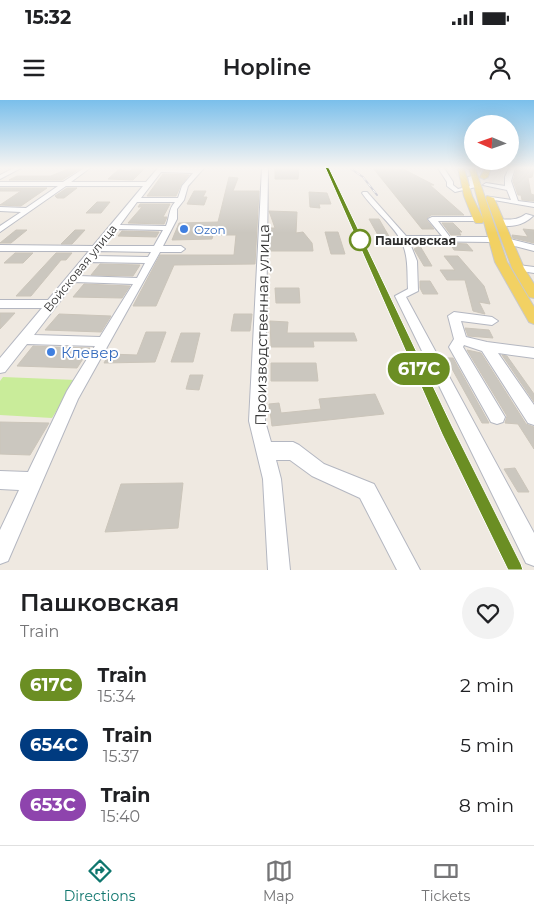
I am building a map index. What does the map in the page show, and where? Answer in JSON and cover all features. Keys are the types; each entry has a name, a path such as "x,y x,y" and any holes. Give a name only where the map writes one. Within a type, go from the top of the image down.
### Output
{"main road":[{"path":"485,190 501,262"},
{"path":"487,190 518,268 529,281 534,294"},
{"path":"464,192 487,240 534,319"}],"street":[{"path":"0,230 56,190"},
{"name":"Войсковая улица","path":"0,368 142,190"},
{"path":"0,553 72,396 152,260 173,219 173,209 181,200 183,190"},
{"name":"Производственная улица","path":"264,190 257,421 272,479 279,570"},
{"path":"459,190 464,192 468,190"},
{"path":"510,190 516,203"},
{"path":"365,193 373,205 384,214 404,238 412,261 413,291 400,296 534,554"},
{"path":"134,200 181,200"},
{"path":"491,201 534,205"},
{"path":"491,201 529,214 518,223 499,222"},
{"path":"0,210 28,210"},
{"path":"448,239 432,219 478,219"},
{"path":"112,227 168,228"},
{"path":"404,238 487,240"},
{"path":"506,241 534,248"},
{"path":"0,248 181,249"},
{"path":"87,259 152,260"},
{"path":"518,268 534,270"},
{"path":"71,279 140,281"},
{"path":"0,304 51,304"},
{"path":"461,340 454,316 492,321"},
{"path":"23,339 105,342"},
{"path":"461,340 487,348 534,353"},
{"path":"461,340 456,347 497,417"},
{"path":"487,348 534,418"},
{"path":"264,451 293,451 318,470 368,491 409,570"},
{"path":"0,480 32,482"}],"green space":[{"path":"3,377 76,380 52,418 0,415 0,381"}],"building":[{"path":"44,190 21,206 0,205 21,191 0,191"},
{"path":"64,190 74,190 64,198 57,198 55,196"},
{"path":"151,190 179,190 176,196 147,196"},
{"path":"226,190 259,191 255,264 174,265 156,306 133,306 160,255 234,255 236,235 213,235 212,239 172,240 179,223 218,222"},
{"path":"391,190 436,190 464,215 431,215 426,219 434,229 422,229"},
{"path":"516,190 530,190 531,194 534,195 534,201 522,200 521,195 518,195"},
{"path":"194,191 206,191 203,197 207,197 204,205 187,204"},
{"path":"309,192 327,193 331,204 319,204 320,208 310,207"},
{"path":"97,202 110,202 101,213 86,213"},
{"path":"140,204 170,204 163,217 167,217 164,224 128,223 142,207 138,207"},
{"path":"269,211 297,212 296,233 303,232 312,243 313,251 269,251 269,228 275,228"},
{"path":"369,219 379,219 394,245 383,244"},
{"path":"442,223 453,223 462,232 459,232 461,235 451,235"},
{"path":"523,229 534,230 534,243 513,238 512,235 528,237"},
{"path":"16,230 27,230 11,243 0,243"},
{"path":"75,230 85,230 72,244 61,244"},
{"path":"122,231 159,232 156,237 118,236"},
{"path":"325,232 338,232 345,254 331,254"},
{"path":"450,243 467,244 473,251 454,250"},
{"path":"420,246 432,266 424,266 414,249"},
{"path":"15,253 33,253 23,263 4,263"},
{"path":"56,253 72,253 66,260 61,260 31,296 16,296"},
{"path":"444,256 458,256 484,286 490,304 479,302 485,314 473,311 465,280 447,280 440,270 455,270"},
{"path":"100,264 140,265 133,276 91,275"},
{"path":"420,281 430,281 438,294 423,294 420,288"},
{"path":"84,284 130,286 122,298 73,297"},
{"path":"275,288 299,288 300,303 276,303"},
{"path":"0,313 15,313 0,329"},
{"path":"59,314 111,316 101,332 45,330"},
{"path":"234,314 252,314 250,331 231,331"},
{"path":"270,321 288,322 287,333 354,333 357,341 313,341 314,347 271,347"},
{"path":"465,328 489,330 493,338 468,336"},
{"path":"146,332 166,332 155,362 104,363 109,354 137,355"},
{"path":"181,333 200,333 193,362 171,362"},
{"path":"33,346 90,348 77,368 17,366"},
{"path":"467,350 481,353 526,424 534,427 534,449 518,424 505,423 507,416"},
{"path":"502,355 507,356 534,394 534,402"},
{"path":"446,358 453,358 489,423 482,423"},
{"path":"271,363 316,363 318,381 271,381"},
{"path":"190,375 203,375 199,390 186,389"},
{"path":"375,394 384,414 272,426 269,404 279,403 281,413 321,409 319,399"},
{"path":"0,422 49,423 30,455 0,454"},
{"path":"515,468 529,492 518,492 504,469"},
{"path":"183,483 178,528 105,532 121,484"}],"railway":[{"path":"336,190 362,246"},
{"path":"373,190 377,195"},
{"path":"362,245 388,302"},
{"path":"387,300 420,371"},
{"path":"419,370 461,459"},
{"path":"460,458 514,570"}],"train":[{"name":"617C","path":"336,190 514,570"}],"place":[{"name":"Ozon","path":"184,229"},
{"name":"Пашковская","path":"360,240"},
{"name":"Клевер","path":"51,352"}]}
